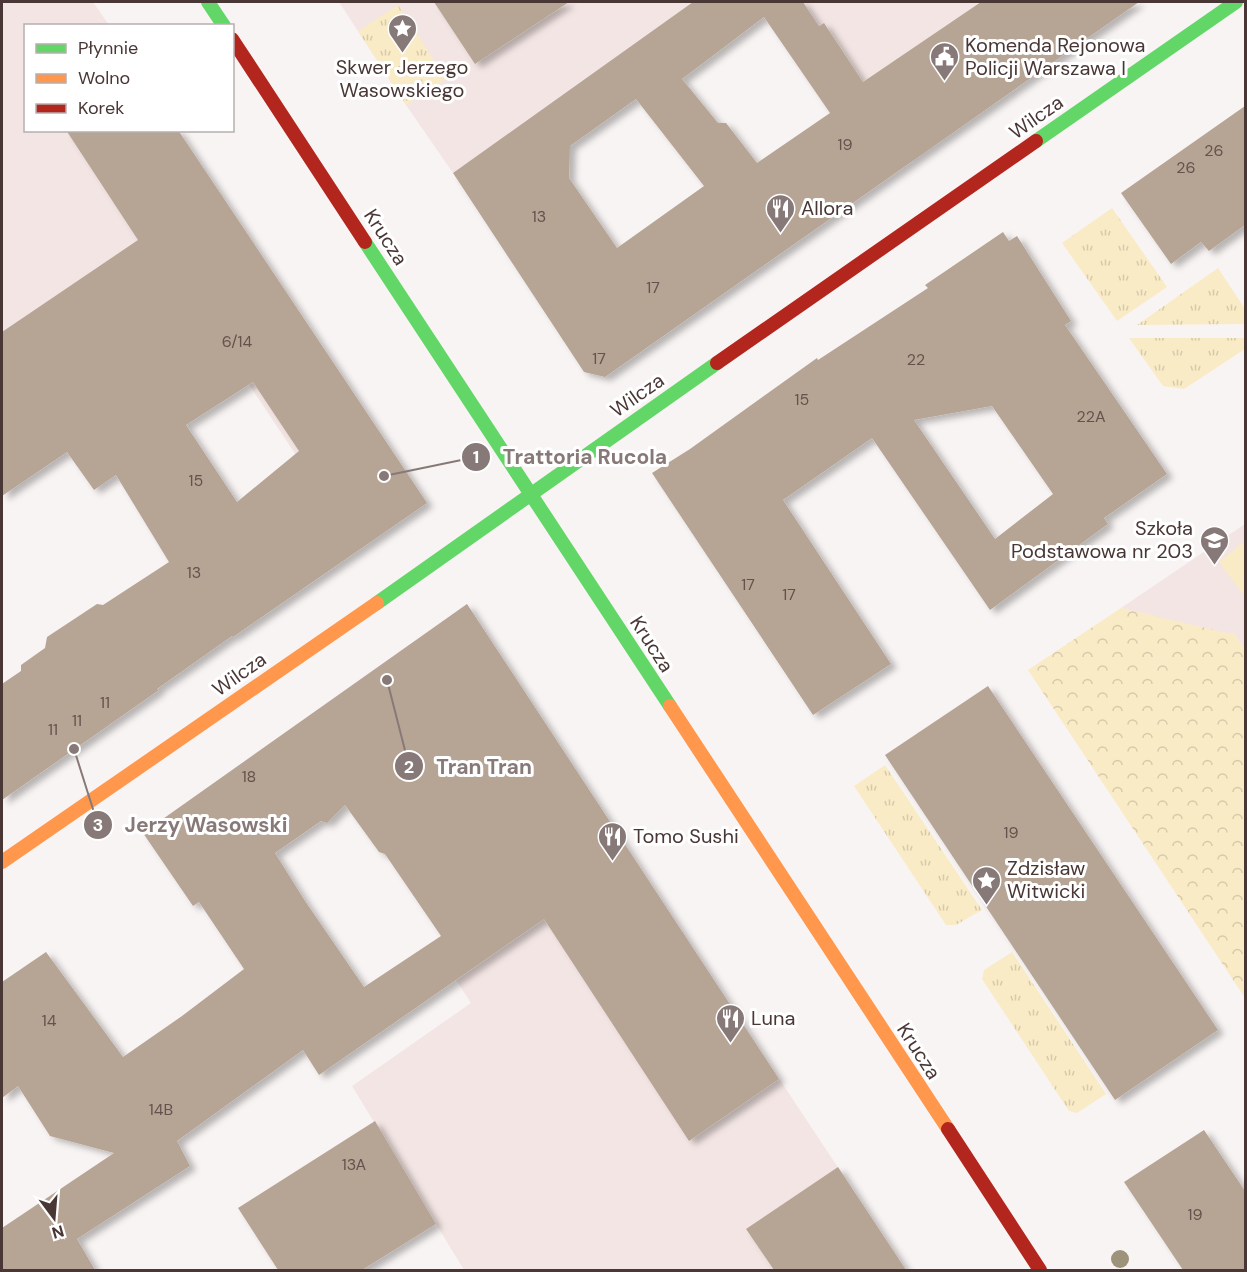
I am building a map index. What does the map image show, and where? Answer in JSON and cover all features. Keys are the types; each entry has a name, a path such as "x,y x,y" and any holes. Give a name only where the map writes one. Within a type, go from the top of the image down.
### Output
{"street":[{"path":"208,2 223,24"},
{"name":"Wilcza","path":"2,862 450,553 531,492 1236,2"},
{"name":"Krucza","path":"234,42 1040,1270"}],"shaded area":[{"path":"2,2 93,2 108,24 24,24 24,132 179,132 427,503 359,550 222,344 2,496"},
{"path":"339,2 693,2 453,173"},
{"name":"Komenda Rejonowa Policji Warszawa I","path":"803,2 1029,2 1067,52 915,160 824,23 819,26"},
{"name":"Szkoła Podstawowa nr 203","path":"1245,524 1245,650 1234,633 1231,635 1121,608"},
{"path":"467,604 906,1270 464,1270 352,1086 471,1003 456,980 506,945 378,668"}],"green space":[{"name":"Skwer Jerzego Wasowskiego","path":"398,5 446,79 406,105 358,31"},
{"path":"1112,208 1167,287 1117,321 1062,243"},
{"path":"1218,268 1245,309 1245,324 1137,325"},
{"path":"1129,338 1245,338 1245,349 1184,389 1163,386"},
{"path":"1245,541 1245,597 1219,562"},
{"path":"1121,608 1234,633 1245,650 1245,998 1028,670"},
{"path":"885,765 982,910 956,925 946,925 854,786"},
{"path":"1012,952 1106,1094 1077,1113 1069,1111 982,979 984,970"}],"building":[{"path":"434,2 569,2 475,64"},
{"path":"693,2 803,2 819,26 824,23 863,82 981,2 1139,2 605,377 584,372 453,173","holes":["764,17 830,113 757,163 726,123 718,123 682,79","636,99 704,186 617,248 569,178 570,146"]},
{"path":"1245,106 1245,225 1209,251 1201,242 1171,264 1121,193"},
{"path":"67,132 179,132 427,503 232,636 2,800 2,684 21,671 21,665 45,648 47,637 97,604 103,605 169,562 116,475 94,490 67,452 2,496 2,332 138,240","holes":["253,382 299,451 237,502 186,425"]},
{"path":"1003,232 1009,241 1017,236 1071,321 1065,325 1167,474 1104,518 1108,524 990,610 872,438 783,500 891,664 813,715 652,473 690,449 817,358 818,360 928,288 925,285","holes":["992,406 1053,494 995,539 914,420"]},
{"path":"467,604 779,1079 689,1141 544,919 319,1075 303,1050 177,1141 190,1166 77,1239 95,1270 2,1270 2,1228 114,1153 50,1136 18,1086 2,1098 2,982 46,952 123,1057 244,969 199,902 193,906 143,833","holes":["345,805 379,852 385,854 441,936 364,987 275,853 321,821 327,823"]},
{"path":"988,686 1218,1030 1115,1100 885,755"},
{"path":"375,1121 436,1224 362,1270 278,1270 238,1208"},
{"path":"1204,1130 1245,1191 1245,1270 1183,1270 1124,1182"},
{"path":"838,1167 906,1270 774,1270 746,1229"}],"traffic: fast":[{"path":"208,2 223,24"},
{"path":"1036,141 1236,2"},
{"path":"365,242 670,706"},
{"path":"377,603 717,363"}],"traffic: slow":[{"path":"2,862 377,603"},
{"path":"670,706 948,1129"}],"traffic: jam":[{"path":"234,42 365,242"},
{"path":"717,363 1036,141"},
{"path":"948,1129 1040,1270"}],"place":[{"name":"Skwer Jerzego Wasowskiego","path":"402,54"},
{"name":"Komenda Rejonowa Policji Warszawa I","path":"944,82"},
{"name":"Allora","path":"780,234"},
{"name":"Trattoria Rucola","path":"384,476"},
{"name":"Szkoła Podstawowa nr 203","path":"1214,566"},
{"name":"Tran Tran","path":"387,680"},
{"name":"Jerzy Wasowski","path":"74,749"},
{"name":"Tomo Sushi","path":"612,862"},
{"name":"Zdzisław Witwicki","path":"986,906"},
{"name":"Luna","path":"730,1044"}]}
